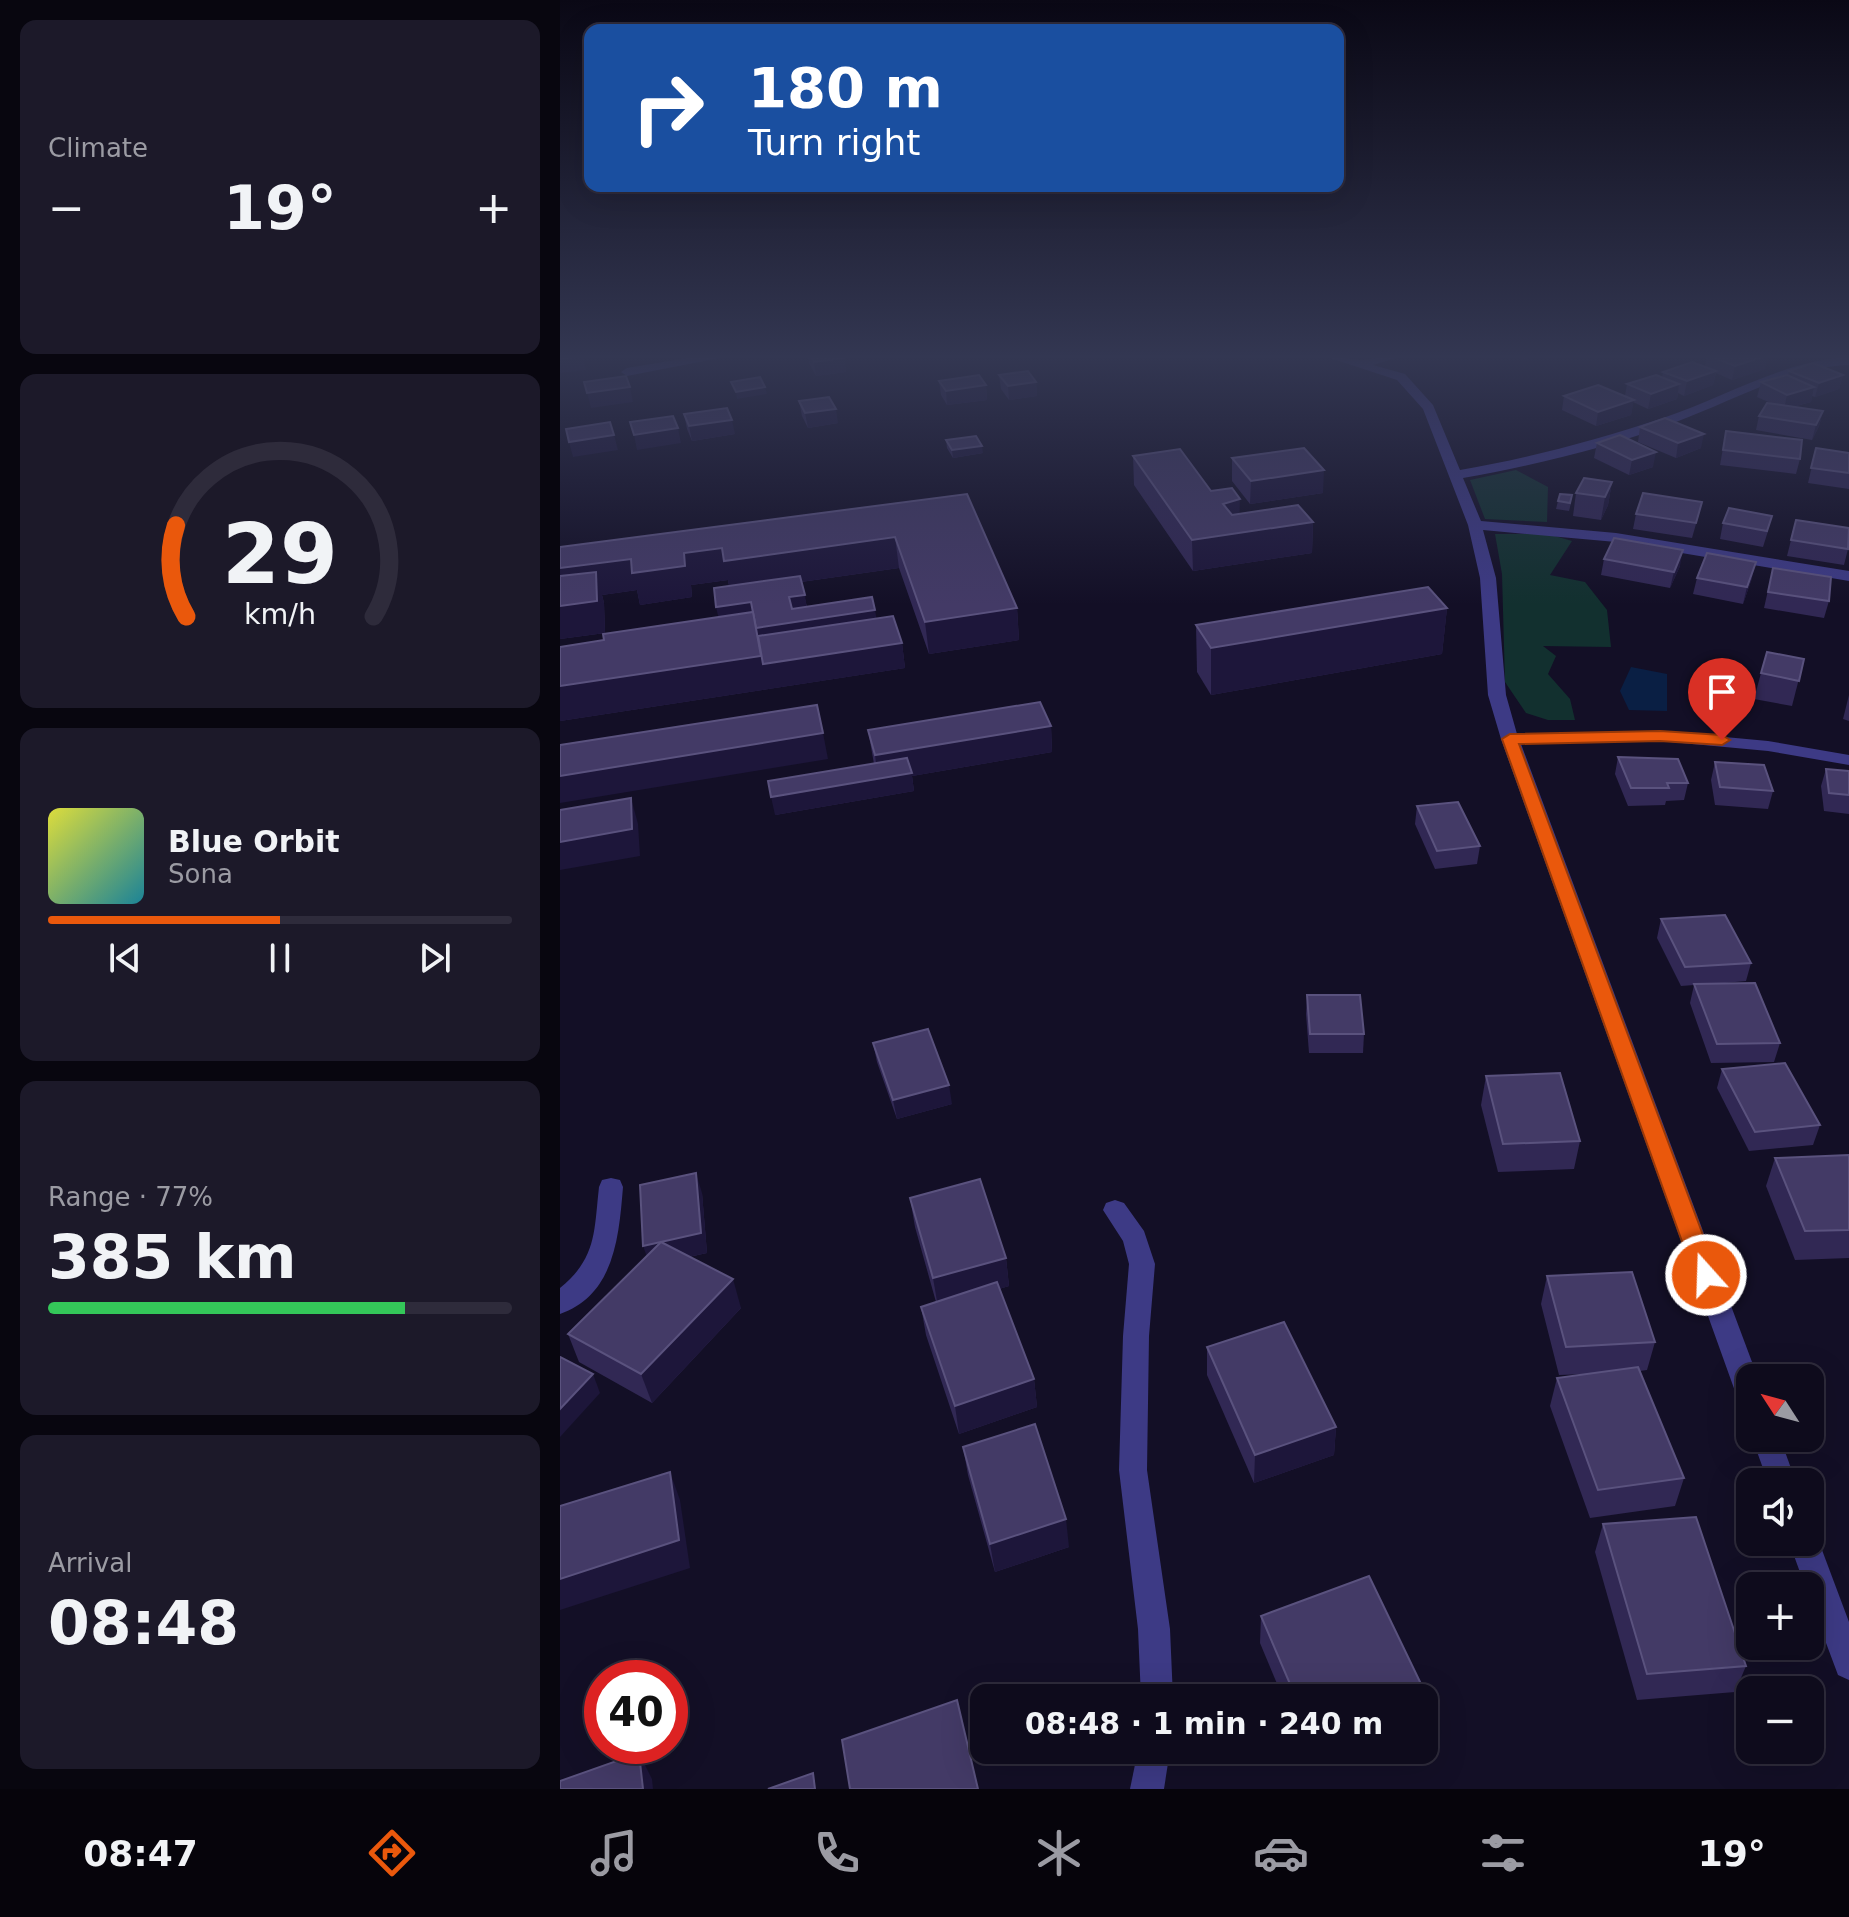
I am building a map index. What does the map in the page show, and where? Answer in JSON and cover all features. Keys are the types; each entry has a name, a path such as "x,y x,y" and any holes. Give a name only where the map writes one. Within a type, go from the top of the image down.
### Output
{"street":[{"path":"1441,437 1475,525 1488,578 1497,695 1510,739 1739,1364"},
{"path":"1456,475 1514,465 1610,437"},
{"path":"1475,525 1537,527 1612,535 1849,576"},
{"path":"1510,739 1660,736 1768,746 1849,760"},
{"path":"560,1303 588,1281 603,1260 611,1187"},
{"path":"1115,1210 1135,1238 1142,1264 1136,1336 1133,1470 1154,1629 1156,1684"},
{"path":"1809,1556 1849,1664"},
{"path":"1147,1789 1151,1764"}],"green space":[{"path":"1516,470 1548,487 1547,522 1485,519 1470,480"},
{"path":"1495,534 1548,534 1572,541 1550,575 1585,582 1607,610 1611,647 1543,646 1556,656 1548,674 1570,699 1575,720 1548,720 1526,713 1505,682 1502,574"}],"water":[{"path":"1631,667 1667,674 1667,711 1629,710 1620,691"}],"building":[{"path":"568,437 598,437 569,442"},
{"path":"977,437 982,446 952,450 946,440"},
{"path":"1625,437 1656,452 1632,460 1597,443"},
{"path":"1665,437 1694,437 1678,443"},
{"path":"1725,437 1802,440 1800,459 1723,450"},
{"path":"1304,448 1324,470 1251,481 1232,458"},
{"path":"1816,448 1849,453 1849,473 1811,468"},
{"path":"1180,449 1211,491 1232,488 1240,499 1223,504 1232,515 1298,505 1313,522 1192,540 1133,456"},
{"path":"1584,478 1612,482 1605,497 1576,493"},
{"path":"1643,493 1702,502 1696,523 1636,514"},
{"path":"967,494 1017,608 925,622 895,537 724,561 722,548 684,553 685,566 632,573 631,559 560,568 560,547"},
{"path":"1560,494 1572,495 1570,503 1558,501"},
{"path":"1729,508 1772,516 1767,531 1723,523"},
{"path":"1796,520 1849,528 1848,549 1791,540"},
{"path":"1614,538 1683,550 1674,572 1604,559"},
{"path":"1707,553 1756,562 1747,587 1697,578"},
{"path":"1773,568 1831,577 1829,601 1768,592"},
{"path":"596,572 597,601 560,606 560,576"},
{"path":"800,576 805,595 789,597 792,609 872,597 875,610 756,628 751,602 716,607 714,588"},
{"path":"1428,587 1447,608 1211,648 1196,625"},
{"path":"753,612 761,656 560,686 560,647 604,640 603,634"},
{"path":"893,616 902,643 763,664 758,636"},
{"path":"1767,652 1804,659 1799,681 1761,673"},
{"path":"1717,675 1735,678 1731,689 1713,686"},
{"path":"1040,702 1051,726 875,755 868,730"},
{"path":"817,705 823,733 560,776 560,745"},
{"path":"1618,757 1678,759 1688,783 1667,783 1669,788 1631,788"},
{"path":"907,758 912,773 771,797 768,781"},
{"path":"1715,762 1764,765 1773,791 1720,787"},
{"path":"1826,769 1849,771 1849,795 1829,793"},
{"path":"631,798 632,829 560,842 560,810"},
{"path":"1458,802 1480,846 1437,851 1417,806"},
{"path":"1725,915 1751,963 1685,967 1661,919"},
{"path":"1755,983 1780,1043 1717,1044 1694,984"},
{"path":"1307,995 1360,995 1364,1034 1310,1034"},
{"path":"928,1029 949,1085 893,1100 873,1043"},
{"path":"1785,1063 1820,1125 1755,1132 1722,1069"},
{"path":"1560,1073 1580,1141 1503,1144 1486,1076"},
{"path":"1849,1155 1849,1230 1805,1231 1775,1158"},
{"path":"696,1173 701,1233 643,1246 640,1185"},
{"path":"980,1179 1006,1258 933,1278 910,1198"},
{"path":"661,1242 733,1279 641,1374 568,1334"},
{"path":"1632,1272 1655,1342 1566,1347 1547,1276"},
{"path":"997,1282 1034,1379 955,1406 921,1307"},
{"path":"1284,1322 1336,1427 1255,1455 1207,1347"},
{"path":"560,1357 593,1374 560,1409"},
{"path":"1638,1367 1684,1478 1598,1490 1557,1378"},
{"path":"1035,1424 1066,1519 990,1544 963,1447"},
{"path":"670,1472 679,1540 560,1579 560,1506"},
{"path":"1696,1517 1736,1636 1736,1660 1744,1660 1746,1666 1647,1674 1603,1524"},
{"path":"1369,1576 1421,1684 1290,1684 1261,1616"},
{"path":"957,1700 978,1789 850,1789 842,1740"},
{"path":"608,1764 640,1764 643,1789 560,1789 560,1781"},
{"path":"813,1773 815,1789 768,1789"}],"route":[{"path":"1706,1275 1510,739 1660,736 1722,740"}]}
